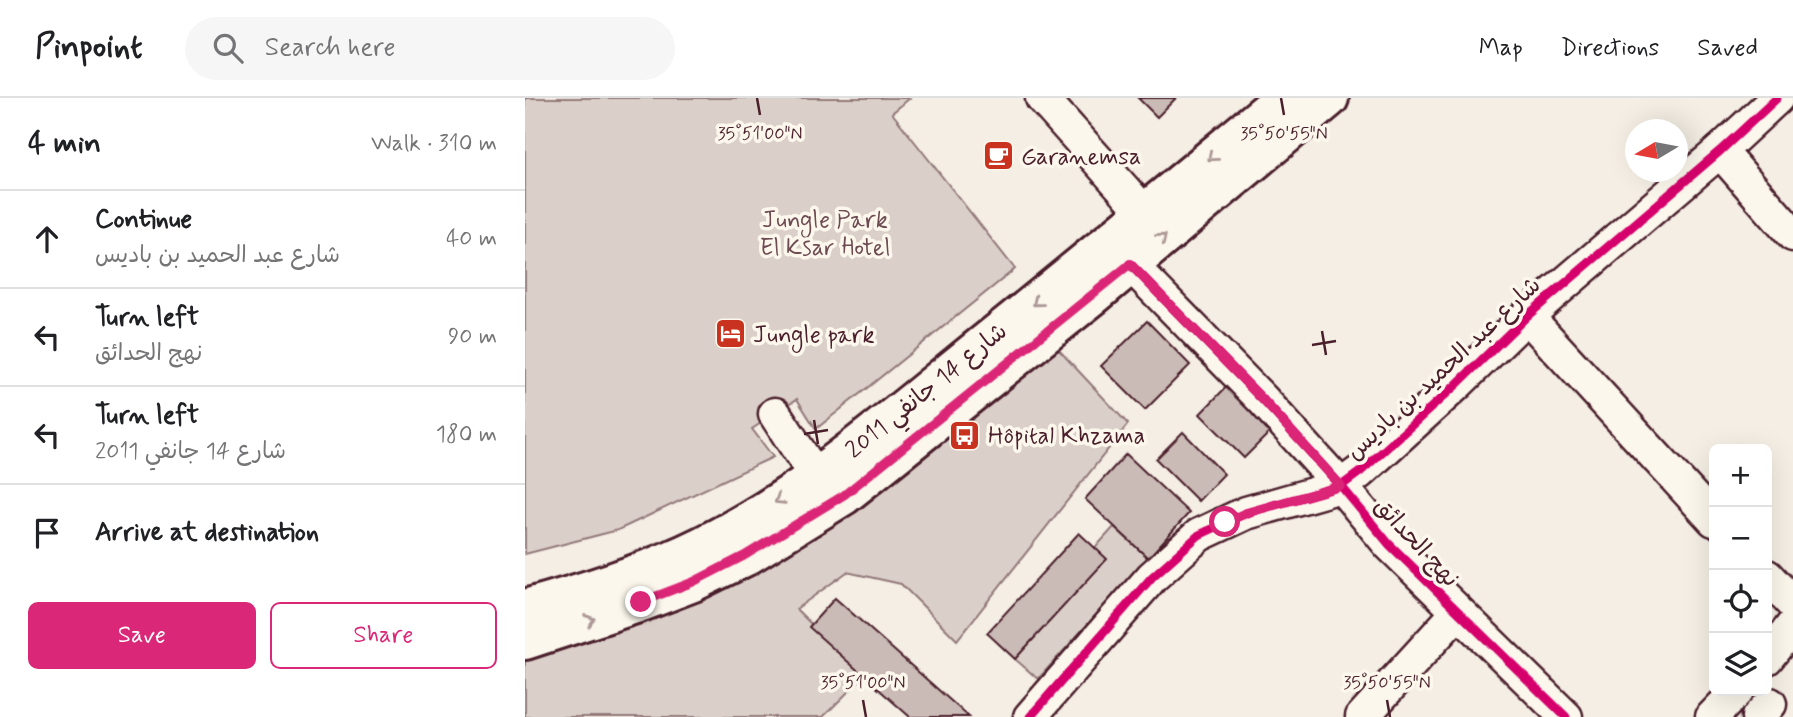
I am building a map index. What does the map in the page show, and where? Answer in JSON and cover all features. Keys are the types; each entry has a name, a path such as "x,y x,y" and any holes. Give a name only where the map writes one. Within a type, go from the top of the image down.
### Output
{"main road":[{"name":"شارع 14 جانفي 2011","path":"525,609 633,575 686,554 733,529 815,477 841,459 1284,98"},
{"name":"شارع 14 جانفي 2011","path":"525,640 628,607 693,582 744,556 858,485 1329,98"}],"street":[{"path":"1042,98 1145,213"},
{"name":"شارع عبد الحميد بن باديس","path":"1030,717 1152,577 1199,534 1246,513 1341,486 1377,459 1527,316 1720,151 1777,98"},
{"path":"1720,151 1793,235"},
{"name":"نهج الحدائق","path":"1130,264 1263,400 1389,544 1566,717"},
{"path":"1527,316 1709,515"},
{"path":"775,414 815,477"},
{"path":"1772,581 1793,604"},
{"path":"1362,717 1457,613"},
{"path":"1712,717 1732,696"}],"green space":[{"name":"Jungle park","path":"525,98 910,98 892,113 1015,269 816,429 797,399 752,429 773,457 618,530 525,554"},
{"path":"1058,349 1128,424 957,640 901,584 847,572 796,609 864,676 823,717 525,717 525,650 850,506"},
{"path":"1114,527 1148,558 1038,679 1015,659 1106,559 1095,548"}],"building":[{"path":"1138,98 1176,98 1157,117"},
{"path":"1147,321 1190,365 1145,410 1101,366"},
{"path":"1234,379 1278,424 1244,458 1200,414"},
{"path":"1183,432 1224,474 1198,501 1156,459"},
{"path":"1126,454 1189,513 1148,558 1085,499"},
{"path":"1079,533 1107,559 1015,659 987,633"},
{"path":"835,598 969,717 910,717 809,627"}],"cycle path":[{"path":"1030,717 1152,577 1199,535 1246,513 1341,486 1360,472 1527,316 1720,151 1777,98"},
{"path":"1130,264 1263,400 1389,544 1566,717"}],"place":[{"name":"Garanemsa","path":"998,156"},
{"name":"Jungle park","path":"730,334"},
{"name":"Hôpital Khzama","path":"965,435"}],"route":[{"path":"641,602 693,582 744,556 844,495 1130,264 1263,400 1341,486 1246,513 1225,522"}],"park label":[{"name":"Jungle Park El Ksar Hotel","path":"825,233"}]}
